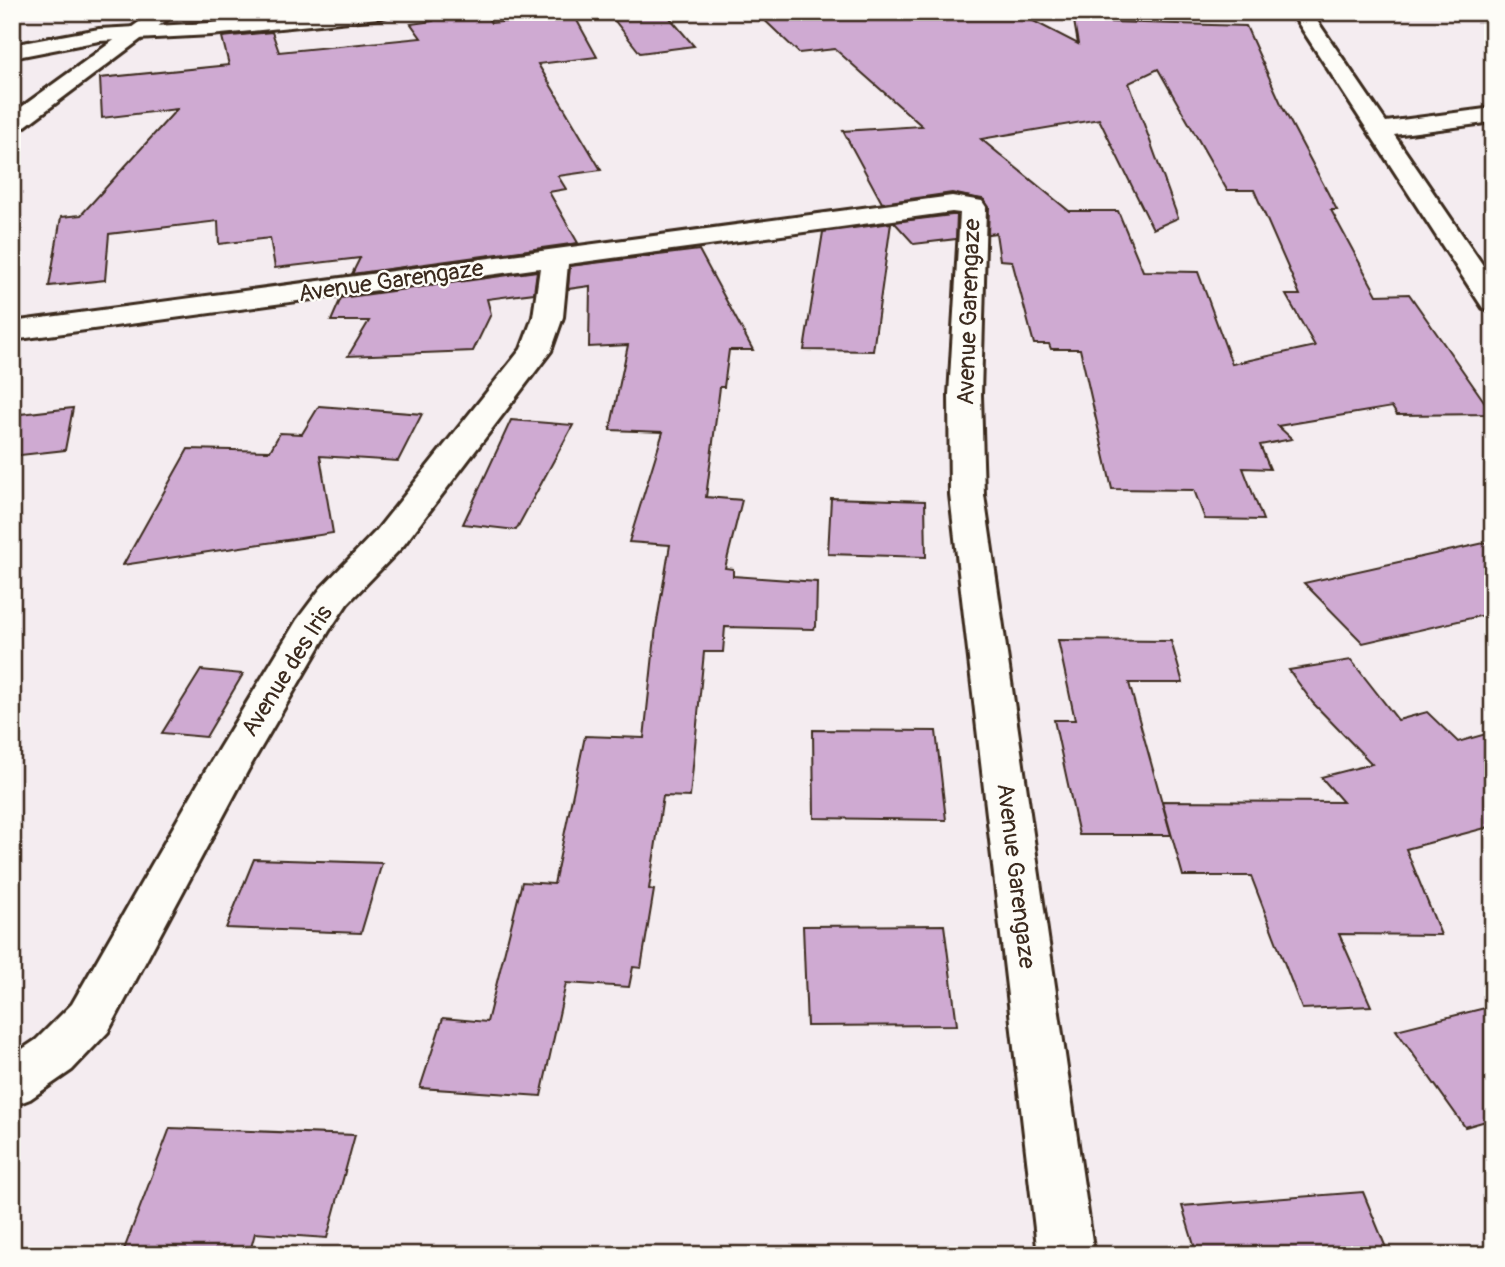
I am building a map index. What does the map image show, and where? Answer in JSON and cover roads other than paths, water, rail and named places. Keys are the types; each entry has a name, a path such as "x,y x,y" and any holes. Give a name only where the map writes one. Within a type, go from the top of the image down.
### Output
{"street":[{"path":"12,125 167,12"},
{"path":"12,52 78,38 379,12"},
{"path":"1301,12 1493,302"},
{"path":"1378,130 1493,115"},
{"name":"Avenue Garengaze","path":"12,331 952,204 973,207 965,395 967,495 1066,1255"},
{"name":"Avenue des Iris","path":"12,1084 54,1055 90,1018 227,770 311,628 334,596 390,538 536,351 548,317 555,259"}]}
